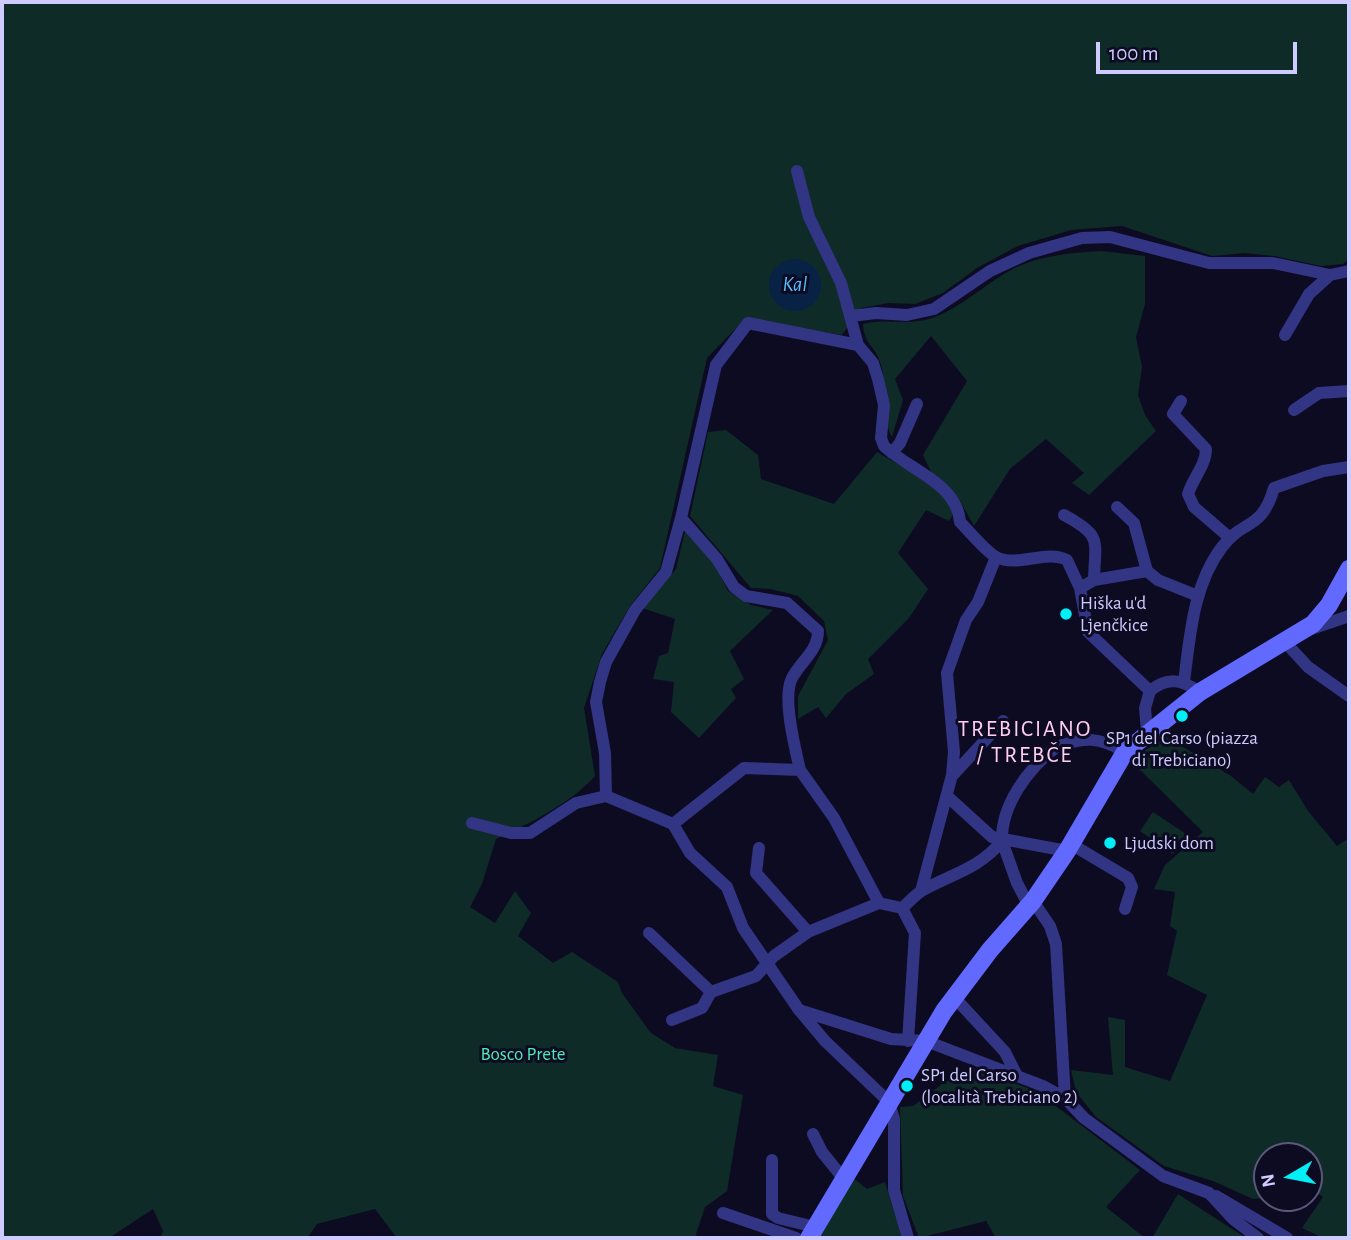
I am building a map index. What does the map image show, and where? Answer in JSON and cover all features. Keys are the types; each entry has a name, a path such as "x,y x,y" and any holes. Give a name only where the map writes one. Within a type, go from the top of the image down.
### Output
{"main road":[{"path":"812,1232 954,997 1031,904 1069,848 1125,752 1200,692 1304,631 1344,594 1349,569"}],"street":[{"path":"797,171 809,217 841,283 858,345 873,363 884,405 881,438 892,453 946,492 959,508 960,522 996,557 1009,560 1060,556 1073,568 1080,588 1088,632 1150,691"},
{"path":"851,316 876,313 907,315 934,309 990,271 1029,253 1082,238 1110,237 1209,263 1273,263 1330,275 1349,271"},
{"path":"1285,335 1309,294 1330,275"},
{"path":"606,796 605,753 596,702 600,682 606,662 635,610 666,572 716,365 748,323 858,345"},
{"path":"1294,410 1319,393 1349,391"},
{"path":"1181,401 1173,414 1206,449 1206,460 1196,473 1188,494 1206,519 1230,538"},
{"path":"892,453 900,443 917,404"},
{"path":"1184,682 1198,596 1211,565 1230,538 1252,524 1268,509 1274,488 1323,471 1349,467"},
{"path":"1117,507 1134,523 1147,571 1158,580 1198,596"},
{"path":"1064,515 1090,529 1096,547 1094,580"},
{"path":"681,518 712,552 734,587 746,596 787,603 818,631 816,646 793,678 788,695 800,770 834,818 879,903"},
{"path":"921,891 952,775 954,752 947,673 967,620 996,557"},
{"path":"1080,588 1094,580 1147,571"},
{"path":"1304,631 1349,616"},
{"path":"1286,643 1308,667 1349,696"},
{"path":"1147,732 1145,708 1150,691 1162,681 1184,682 1200,692"},
{"path":"952,775 1003,722"},
{"path":"1065,1098 1056,944 1046,918 1031,904 1002,841 1002,823 1013,798 1055,748 1066,743 1103,739 1125,752"},
{"path":"673,824 744,768 800,770"},
{"path":"472,823 501,831 530,833 576,803 606,796 673,824 690,853 727,887 743,928 799,1010 825,1041 889,1102 894,1119 894,1190 908,1238"},
{"path":"947,796 962,807 977,825 1002,841 1069,848 1128,878 1132,887 1125,909"},
{"path":"902,908 921,891 975,866 1002,841"},
{"path":"759,848 756,873 808,932"},
{"path":"672,1020 702,1008 711,992 756,976 785,947 808,932 879,903 902,908 910,919 915,940 908,1041"},
{"path":"649,933 711,992"},
{"path":"954,997 1006,1052 1016,1074"},
{"path":"799,1010 891,1040 926,1041 1016,1074 1065,1098 1092,1124 1163,1176 1209,1193 1287,1238"},
{"path":"813,1134 822,1152 843,1178"},
{"path":"772,1160 772,1214 812,1232"},
{"path":"1209,1193 1233,1219 1258,1238"},
{"path":"723,1213 796,1238"}],"green space":[{"name":"Bosco Prete","path":"2,2 1349,3 1349,259 1343,264 1321,266 1245,253 1212,256 1122,226 1071,230 1018,246 977,268 943,293 915,304 889,303 861,308 842,335 744,320 707,358 660,568 630,606 602,654 584,708 595,776 562,804 496,839 482,884 470,907 495,923 515,891 531,913 518,936 553,963 572,952 618,982 622,993 651,1033 675,1048 718,1055 713,1086 743,1095 727,1191 705,1207 697,1238 397,1238 375,1209 317,1224 307,1238 160,1238 163,1231 153,1209 109,1238 2,1238"},
{"path":"1101,251 1145,256 1145,304 1136,337 1142,367 1138,395 1145,415 1156,431 1089,495 1072,483 1084,473 1046,439 1010,469 974,526 959,499 931,472 923,455 967,381 931,336 895,379 903,400 892,437 887,420 883,371 878,356 865,336 863,324 932,318 943,314 1022,265 1055,256"},
{"path":"726,430 758,455 761,479 834,504 877,452 930,485 940,493 954,513 949,521 926,510 898,553 928,589 909,618 868,659 874,674 846,694 826,718 818,707 798,719 798,696 828,640 824,621 798,596 771,589 751,588 690,516 708,432"},
{"path":"685,531 715,565 728,591 751,605 773,610 730,651 744,679 731,689 736,698 699,738 671,712 674,682 653,679 659,656 668,653 675,619 642,608 676,569"},
{"path":"1165,736 1231,776 1253,794 1265,777 1279,787 1289,780 1308,811 1337,846 1349,838 1347,1238 1323,1238 1302,1228 1313,1212 1323,1212 1323,1142 1253,1142 1253,1199 1213,1181 1164,1166 1096,1117 1076,1092 1071,1070 1113,1075 1108,1017 1125,1020 1125,1067 1170,1081 1207,995 1167,975 1177,931 1170,926 1175,892 1154,889 1165,865 1203,832 1131,761"},
{"path":"1153,812 1186,834 1173,854 1140,831"},
{"path":"974,1069 1036,1091 1140,1170 1106,1207 1145,1238 996,1238 986,1221 919,1238 903,1196 900,1107 913,1106 946,1081 964,1082"},
{"path":"853,1178 867,1189 885,1182 902,1238 819,1238"},
{"path":"1178,1194 1246,1238 1152,1238"}],"water":[{"name":"Kal","path":"795,259 805,261 813,267 819,275 819,295 813,303 805,309 795,311 785,309 777,303 771,295 769,285 771,275 777,267 785,261"}],"place":[{"name":"Hiška u'd Ljenčkice","path":"1066,614"},
{"name":"SP1 del Carso (piazza di Trebiciano)","path":"1182,716"},
{"name":"Ljudski dom","path":"1110,843"},
{"name":"SP1 del Carso (località Trebiciano 2)","path":"907,1086"}],"district":[{"name":"TREBICIANO / TREBČE","path":"1025,742"}]}
